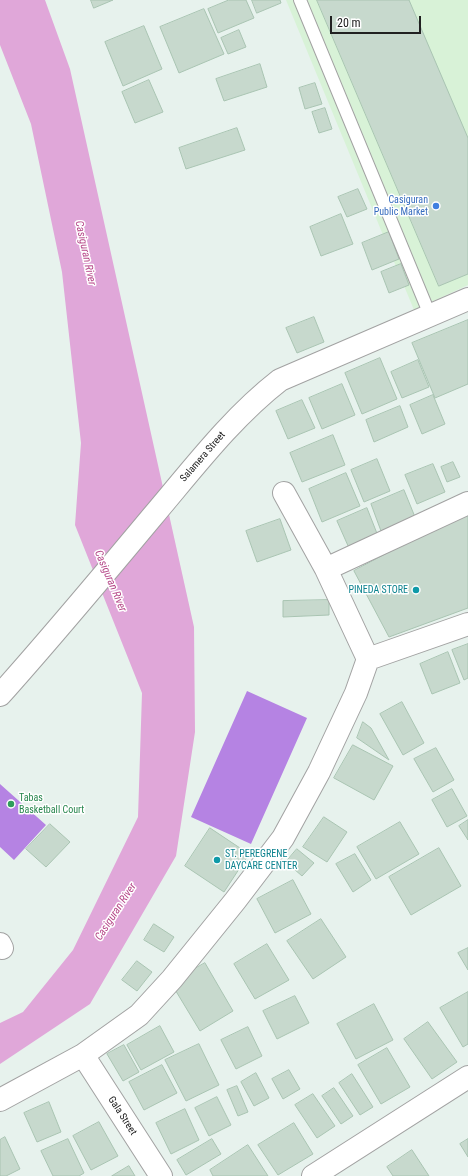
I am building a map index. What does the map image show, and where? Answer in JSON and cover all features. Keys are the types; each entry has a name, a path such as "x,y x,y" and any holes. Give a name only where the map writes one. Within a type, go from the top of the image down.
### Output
{"street":[{"name":"Salamera Street","path":"0,695 66,620 200,459 261,395 280,380 468,299"},
{"path":"0,1100 83,1055 139,1015 172,979 235,901 283,838 318,772 356,693 368,660 326,569 284,493"},
{"path":"326,569 468,503"},
{"path":"368,660 468,624"},
{"name":"Gala Street","path":"83,1055 160,1176"},
{"path":"313,1176 468,1077"}],"lane":[{"path":"300,0 430,315"}],"shaded area":[{"path":"286,0 468,0 468,285 414,310"},
{"path":"247,691 307,718 251,844 191,817"},
{"name":"Tabas Basketball Court","path":"0,784 46,825 14,860 0,847"}],"water":[{"name":"Casiguran River","path":"0,0 45,0 70,69 194,627 195,732 176,856 90,1004 0,1064 0,1023 23,1012 73,950 138,817 142,693 75,525 81,443 62,272 31,124 0,45"}],"building":[{"path":"91,0 113,0 94,8"},
{"path":"229,0 246,0 254,18 218,33 208,9"},
{"path":"252,0 280,0 281,3 257,13"},
{"name":"Casiguran Public Market","path":"317,0 409,0 468,138 468,274 439,286"},
{"path":"204,9 224,54 179,73 160,27"},
{"path":"144,26 162,69 123,86 105,42"},
{"path":"239,30 246,47 228,54 221,38"},
{"path":"260,64 267,87 224,101 216,79"},
{"path":"149,80 163,112 135,123 122,92"},
{"path":"315,83 322,104 305,109 299,88"},
{"path":"325,108 332,129 319,133 312,112"},
{"path":"237,128 245,150 186,169 179,148"},
{"path":"358,189 367,209 347,217 338,197"},
{"path":"341,214 353,244 321,256 310,227"},
{"path":"389,232 399,259 372,270 362,243"},
{"path":"401,264 409,285 389,293 381,272"},
{"path":"314,317 324,342 297,353 286,328"},
{"path":"468,320 468,384 435,398 412,343"},
{"path":"380,358 397,399 362,414 345,373"},
{"path":"418,360 429,387 402,398 391,372"},
{"path":"342,384 355,415 322,429 309,398"},
{"path":"433,395 445,424 422,434 410,405"},
{"path":"302,400 315,428 288,439 276,411"},
{"path":"400,406 408,427 374,442 366,420"},
{"path":"333,435 345,465 302,482 290,453"},
{"path":"377,459 390,491 364,502 351,470"},
{"path":"453,462 460,477 447,482 441,467"},
{"path":"433,464 445,492 417,504 405,475"},
{"path":"346,473 360,506 322,522 309,489"},
{"path":"404,490 415,517 381,531 371,504"},
{"path":"367,508 378,536 349,548 337,521"},
{"name":"PINEDA STORE","path":"468,511 468,608 389,637 354,571"},
{"path":"280,519 291,550 257,562 246,531"},
{"path":"329,600 329,615 283,617 283,601"},
{"path":"468,644 468,678 464,680 452,650"},
{"path":"448,652 460,683 432,694 420,664"},
{"path":"402,702 424,743 403,755 380,714"},
{"path":"363,722 371,728 389,760 357,738"},
{"path":"353,745 393,766 374,800 334,778"},
{"path":"436,748 454,780 433,792 414,759"},
{"path":"452,789 467,816 447,827 432,800"},
{"path":"324,817 347,832 327,862 303,847"},
{"path":"468,820 468,840 459,826"},
{"path":"400,822 419,854 376,879 357,847"},
{"path":"50,824 70,842 46,867 26,849"},
{"name":"ST. PEREGRENE DAYCARE CENTER","path":"210,828 249,854 224,892 185,866"},
{"path":"439,848 461,886 411,915 389,877"},
{"path":"297,849 314,863 302,876 286,862"},
{"path":"355,854 371,880 353,892 336,864"},
{"path":"293,880 311,914 275,933 257,899"},
{"path":"321,919 346,957 313,979 287,941"},
{"path":"154,924 174,937 164,952 144,940"},
{"path":"267,944 289,980 255,999 234,964"},
{"path":"468,948 468,970 458,953"},
{"path":"137,961 152,972 137,991 122,980"},
{"path":"205,963 233,1011 200,1031 171,983"},
{"path":"468,992 468,1044 463,1047 440,1008"},
{"path":"295,996 309,1023 277,1039 263,1011"},
{"path":"374,1004 393,1040 356,1059 337,1024"},
{"path":"428,1022 457,1062 432,1079 404,1039"},
{"path":"160,1026 174,1052 141,1070 127,1045"},
{"path":"248,1027 262,1056 236,1069 221,1040"},
{"path":"199,1044 219,1085 186,1101 165,1060"},
{"path":"124,1045 139,1072 123,1081 107,1054"},
{"path":"387,1048 410,1087 381,1104 358,1065"},
{"path":"162,1065 177,1093 144,1110 129,1082"},
{"path":"289,1070 300,1089 283,1099 272,1079"},
{"path":"256,1073 269,1098 254,1106 241,1082"},
{"path":"352,1074 373,1107 360,1115 339,1083"},
{"path":"237,1086 248,1112 238,1116 227,1090"},
{"path":"334,1088 353,1116 341,1124 322,1096"},
{"path":"313,1094 335,1126 317,1138 295,1105"},
{"path":"217,1097 231,1125 209,1136 195,1108"},
{"path":"49,1102 61,1132 37,1142 24,1113"},
{"path":"185,1109 199,1140 171,1154 156,1123"},
{"path":"99,1122 118,1156 91,1170 73,1136"},
{"path":"294,1123 313,1154 278,1175 258,1145"},
{"path":"5,1137 20,1169 6,1176 0,1176 0,1140"},
{"path":"68,1139 84,1173 79,1176 53,1176 41,1151"},
{"path":"212,1139 221,1154 186,1175 177,1160"},
{"path":"468,1139 468,1157 460,1144"},
{"path":"248,1145 268,1176 213,1176 210,1170"},
{"path":"412,1150 429,1176 393,1176 387,1167"},
{"path":"129,1166 135,1176 112,1176"}],"place":[{"name":"Casiguran Public Market","path":"436,206"},
{"name":"PINEDA STORE","path":"416,590"},
{"name":"Tabas Basketball Court","path":"11,804"},
{"name":"ST. PEREGRENE DAYCARE CENTER","path":"217,860"}]}
